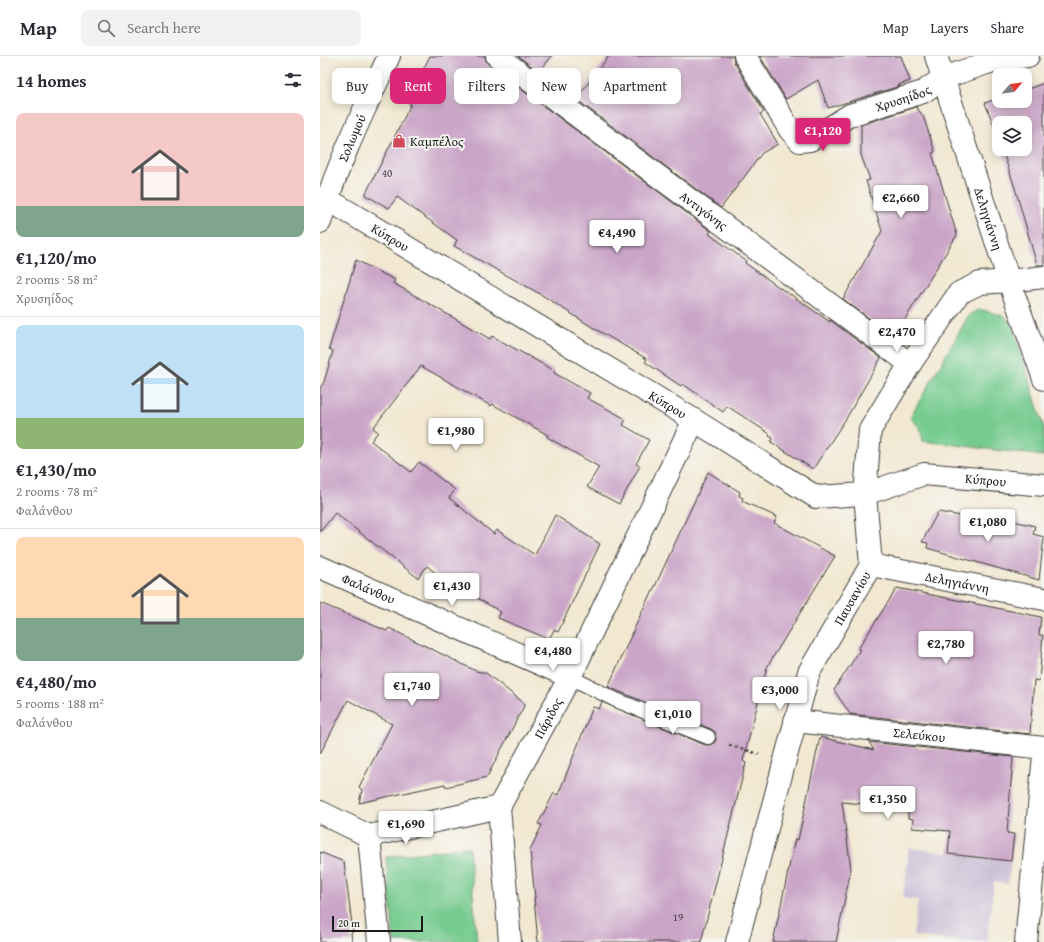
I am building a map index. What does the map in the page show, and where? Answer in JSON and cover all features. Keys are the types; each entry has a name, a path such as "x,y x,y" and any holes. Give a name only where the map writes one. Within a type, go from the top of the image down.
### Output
{"street":[{"name":"Σολωμού","path":"320,222 323,197 389,56"},
{"name":"Αντιγόνης","path":"497,56 910,364"},
{"name":"Χρυσηίδος","path":"745,56 790,130 800,141 810,140 850,115 923,92 943,78"},
{"name":"Δεληγιάννη","path":"936,56 1009,282 1044,379"},
{"path":"943,78 987,63 1028,56"},
{"name":"Κύπρου","path":"323,197 694,420 816,497 865,494 924,474 1044,485"},
{"name":"Παυσανίου","path":"737,942 795,721 810,672 871,565 865,494 870,430 910,364 959,293 980,283 1009,282 1044,277"},
{"name":"Πάριδος","path":"499,806 570,677 694,420"},
{"name":"Δεληγιάννη","path":"871,565 1044,599"},
{"name":"Φαλάνθου","path":"320,567 570,677"},
{"name":"Σελεύκου","path":"795,721 1044,748"},
{"path":"1026,942 1044,755"},
{"path":"320,812 369,836 499,806 510,942"},
{"path":"369,836 379,942"}],"lane":[{"path":"570,677 616,700 708,737"}],"path":[{"path":"708,737 742,750 785,760"}],"shaded area":[{"path":"909,848 1011,861 1008,884 994,882 987,942 965,942 913,936 918,900 903,898"}],"green space":[{"path":"979,309 1004,316 1012,324 1044,428 1044,456 923,441 920,428 910,417 969,315"},
{"path":"469,847 477,942 394,942 386,857"}],"building":[{"path":"430,56 485,56 486,61 493,68 454,68 454,104 519,104 519,88 527,94 527,104 541,104 711,231 709,234 746,261 745,263 830,322 830,320 881,358 847,417 813,469 771,442 773,438 769,436 770,434 727,406 723,412 683,384 681,386 645,362 647,359 592,327 542,295 454,246 457,240 397,197 389,208 365,195 411,104 446,104 446,68 424,68"},
{"path":"518,56 552,56 542,68 534,68"},
{"path":"609,56 733,56 734,62 764,112 760,114 778,144 762,153 721,208 581,103 581,92 589,82 589,104 681,104 681,68 600,68"},
{"path":"760,56 901,56 910,81 898,85 900,86 828,108 818,80 786,99"},
{"path":"1044,83 1044,265 1037,265 1004,156 1032,156 1032,116 992,116 992,121 985,103 992,100 992,108 1032,108 1032,87"},
{"path":"916,107 923,116 935,152 932,153 957,235 894,337 843,299 882,231 866,181 870,180 861,155 861,125"},
{"path":"356,260 395,280 393,283 490,339 492,336 555,371 554,373 590,393 587,398 626,419 623,425 649,440 636,464 640,466 619,504 587,487 599,467 547,437 548,435 492,404 491,406 421,366 373,428 378,432 371,441 411,472 419,462 455,490 449,498 494,534 497,530 535,555 555,515 600,544 558,632 554,630 549,639 498,618 501,612 460,588 458,591 427,566 418,578 335,513 320,532 320,388 324,382 333,351 329,349"},
{"path":"708,472 740,492 739,496 743,498 742,501 777,517 774,523 835,556 767,667 743,761 746,763 701,942 538,942 530,850 542,825 538,824 554,793 558,795 593,707 599,709 602,702 705,745 713,744 716,740 715,732 711,729 608,687 649,596 650,597"},
{"path":"938,512 1008,524 1009,520 1035,526 1033,534 1044,537 1039,580 927,548 928,543 922,542"},
{"path":"897,588 1041,617 1039,635 1043,635 1039,681 1034,680 1030,734 850,714 834,690"},
{"path":"320,603 387,631 389,628 476,671 486,673 525,704 487,777 446,787 445,784 359,803 362,790 359,787 392,724 348,700 320,754"},
{"path":"820,737 874,750 869,742 1013,757 1007,833 1014,834 1011,861 948,854 950,831 912,828 913,819 908,818 908,808 842,802 851,869 836,942 773,942 795,839 798,840"},
{"path":"320,852 344,862 353,932 351,933 352,942 320,942"}],"place":[{"name":"Καμπέλος","path":"399,141"}]}
